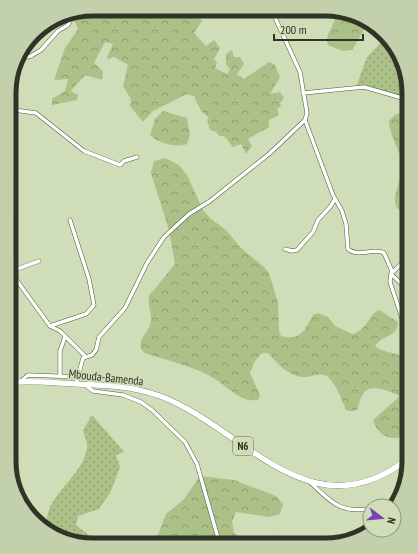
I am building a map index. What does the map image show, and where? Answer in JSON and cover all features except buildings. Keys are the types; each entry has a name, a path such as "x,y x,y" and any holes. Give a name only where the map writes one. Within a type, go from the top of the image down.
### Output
{"highway":[{"name":"Mbouda-Bamenda","path":"16,382 84,384 127,388 160,397 200,418 271,465 310,482 330,485 356,483 388,472 402,463"}],"street":[{"path":"76,384 79,377 81,364 85,356 92,354 97,347 99,337 125,308 147,263 164,237 189,214 210,201 269,154 305,120 307,113 298,66 274,16"},
{"path":"25,58 31,56 41,50 58,31 68,25 71,19"},
{"path":"303,93 361,87 402,98"},
{"path":"16,110 36,113 68,139 93,156 120,165 124,161 137,157"},
{"path":"305,120 334,199 342,211 346,224 349,251 364,253 382,252 386,256 392,271 390,282 395,300 402,315"},
{"path":"286,249 292,251 299,248 313,232 318,220 330,207 334,199"},
{"path":"50,326 86,314 94,306 88,279 70,220"},
{"path":"16,269 39,261"},
{"path":"391,274 402,263"},
{"path":"391,274 402,284"},
{"path":"16,279 50,326 65,337 85,356"},
{"path":"60,376 60,351 65,337"},
{"path":"20,382 28,375 79,377"},
{"path":"84,384 93,391 123,395 141,402 152,410 184,442 197,464 218,538"},
{"path":"310,482 330,501 341,508 357,511 362,510"}],"green space":[{"path":"88,16 200,17 202,21 194,33 206,46 214,40 220,48 214,59 217,63 215,68 227,74 230,69 226,65 226,54 232,50 234,57 240,57 244,64 237,74 244,79 269,62 275,65 280,77 270,94 280,92 284,98 280,103 281,106 277,109 279,115 269,120 269,127 248,139 252,146 246,154 241,144 233,147 224,136 219,136 216,132 210,130 207,120 209,118 201,111 194,96 187,94 153,111 143,122 130,106 131,99 123,86 128,65 114,57 108,59 107,57 113,44 105,42 94,63 103,71 102,80 85,75 71,91 78,95 77,100 52,105 52,99 65,91 68,79 54,80 65,48 78,29 73,18"},
{"path":"335,17 354,22 364,27 352,50 343,51 328,45 327,37"},
{"path":"382,41 383,42 398,68 401,78 402,98 356,87 367,57"},
{"path":"163,111 187,118 190,135 187,144 167,144 153,138 150,135 155,119"},
{"path":"396,114 402,114 402,163 391,132 389,121"},
{"path":"165,158 179,165 187,175 203,210 210,218 227,231 241,248 269,273 278,303 279,330 281,336 298,336 304,330 313,315 318,313 328,317 335,326 352,334 361,329 379,310 398,322 395,331 378,342 375,346 379,349 402,357 402,435 398,438 385,436 379,431 373,420 400,396 386,390 375,388 366,390 361,397 357,410 346,410 336,388 328,377 325,375 319,375 306,377 292,374 275,361 268,353 262,353 255,361 250,373 260,395 258,400 246,399 235,394 207,374 145,353 141,349 141,341 150,324 151,316 148,300 149,297 175,264 169,230 151,173 154,161"},
{"path":"402,174 402,211 396,206 395,196"},
{"path":"92,415 124,452 116,455 120,467 111,491 99,509 78,516 76,525 91,538 64,532 47,523 47,519 55,498 84,459 87,446 83,430"},
{"path":"200,476 234,480 276,496 283,504 280,514 269,517 236,512 232,522 234,533 242,538 157,538 166,514 184,499"},
{"path":"280,536 294,538 265,538"}]}
